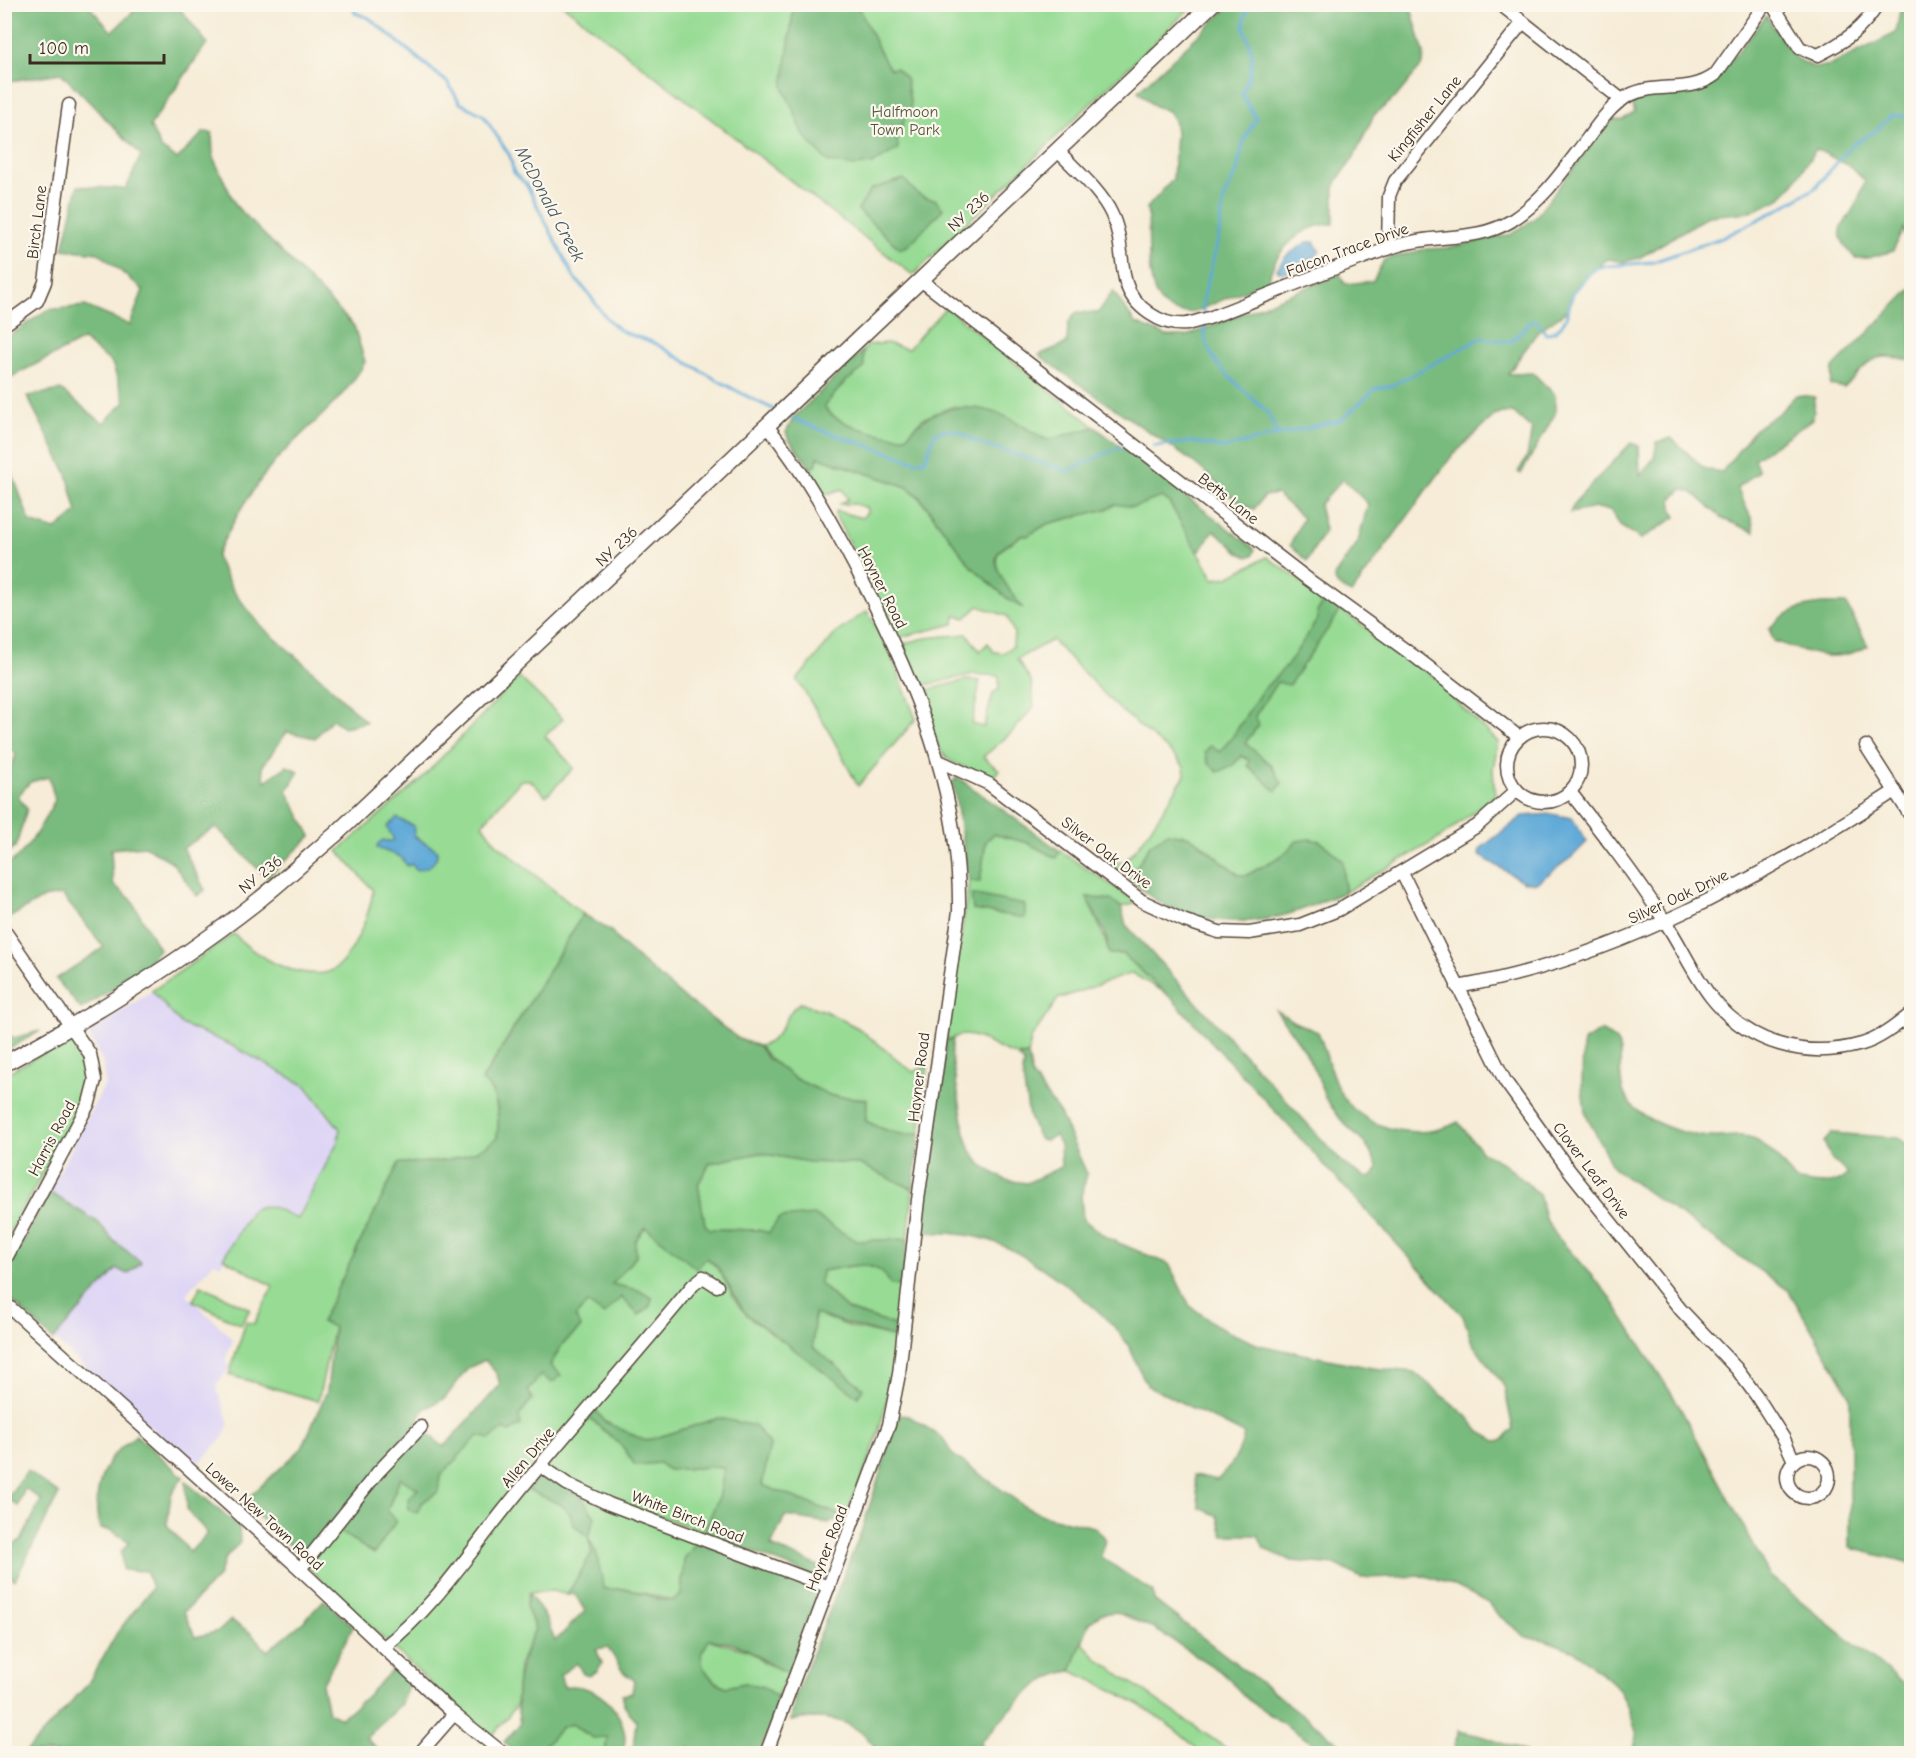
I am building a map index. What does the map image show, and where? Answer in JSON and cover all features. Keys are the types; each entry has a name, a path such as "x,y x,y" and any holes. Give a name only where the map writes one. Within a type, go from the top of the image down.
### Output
{"main road":[{"name":"NY 236","path":"4,1064 72,1027 258,900 336,834 1212,4"}],"street":[{"path":"1500,4 1622,100"},
{"name":"Falcon Trace Drive","path":"1058,151 1104,202 1112,215 1126,284 1133,298 1151,315 1166,322 1185,324 1209,318 1388,249 1422,240 1492,231 1533,205 1550,189 1609,111 1622,100 1649,89 1687,88 1704,83 1715,75 1765,4"},
{"path":"1772,4 1800,48 1812,55 1829,50 1854,34 1866,23 1878,4"},
{"name":"Kingfisher Lane","path":"1388,249 1389,196 1395,181 1523,22"},
{"name":"Birch Lane","path":"4,325 37,301 45,282 69,105"},
{"name":"Betts Lane","path":"922,281 1309,580 1418,659 1519,737"},
{"name":"Hayner Road","path":"766,1754 888,1427 899,1374 918,1200 959,911 957,846 939,761 917,697 889,633 822,505 793,458 768,427"},
{"path":"1538,728 1549,728 1570,738 1580,756 1581,767 1579,778 1569,792 1557,800 1546,802 1535,801 1517,790 1507,770 1507,758 1519,737 1538,728"},
{"path":"1866,746 1911,818"},
{"name":"Silver Oak Drive","path":"939,761 989,784 1142,901 1185,921 1219,932 1250,933 1300,925 1338,910 1478,826 1517,790"},
{"name":"Silver Oak Drive","path":"1457,987 1530,973 1666,922 1805,848 1895,791"},
{"path":"1569,792 1623,859 1666,922 1710,996 1728,1016 1749,1032 1773,1043 1800,1051 1829,1050 1864,1044 1893,1028 1911,1013"},
{"name":"Clover Leaf Drive","path":"1402,873 1505,1081 1569,1170 1681,1310 1736,1368 1784,1439 1794,1461"},
{"name":"Harris Road","path":"4,930 90,1054 95,1080 89,1103 4,1262"},
{"name":"Allen Drive","path":"384,1647 408,1628 436,1597 541,1466 693,1285 703,1277 717,1286"},
{"name":"Lower New Town Road","path":"4,1302 300,1569 454,1714 504,1754"},
{"path":"300,1569 378,1472 421,1427"},
{"name":"White Birch Road","path":"541,1466 567,1484 609,1504 829,1587"},
{"path":"419,1754 454,1714"}],"shaded area":[{"path":"152,991 181,1024 229,1044 306,1086 340,1129 338,1141 298,1220 269,1205 258,1206 251,1211 221,1265 214,1262 186,1294 233,1339 225,1362 230,1367 216,1386 229,1424 222,1439 195,1468 5,1294 4,1278 105,1084 103,1063 88,1033"}],"green space":[{"path":"5,5 88,5 112,32 140,5 177,5 207,43 150,126 161,148 177,159 204,132 212,133 213,157 236,206 354,326 365,362 346,390 265,474 227,533 216,557 234,592 261,626 324,681 366,722 344,727 332,719 315,738 287,732 262,767 265,781 287,766 299,771 287,791 311,836 267,878 216,827 183,848 205,890 197,896 172,862 145,846 111,849 113,884 131,899 159,949 143,970 81,1009 56,979 104,947 62,895 43,898 9,918 5,912 5,866 28,846 55,800 49,777 30,782 18,796 27,809 16,846 5,855 5,826 7,824 5,782 16,754 4,745 5,453 30,522 55,530 77,512 67,474 27,396 61,390 103,423 125,402 112,363 83,340 5,380 5,339 47,310 85,306 130,325 143,290 99,253 63,249 78,186 126,189 141,155 61,73 10,81 5,89"},
{"name":"Halfmoon Town Park","path":"563,5 1193,5 913,275"},
{"path":"794,5 857,5 890,69 896,68 906,78 911,106 897,136 898,149 872,164 854,166 828,162 805,137 783,87"},
{"path":"1231,5 1410,5 1424,53 1423,64 1396,97 1374,115 1353,159 1338,179 1334,188 1334,224 1312,228 1292,240 1277,258 1269,280 1194,312 1175,311 1163,304 1155,292 1149,258 1147,208 1173,179 1176,132 1174,120 1168,111 1153,105 1138,91"},
{"path":"1901,5 1911,5 1911,250 1906,243 1903,229 1893,251 1868,258 1855,258 1843,242 1841,231 1865,181 1851,167 1816,149 1792,186 1778,200 1750,212 1708,216 1639,258 1623,262 1608,259 1590,273 1573,293 1568,310 1538,331 1508,374 1533,373 1555,395 1555,414 1521,474 1518,472 1527,457 1532,429 1513,412 1496,414 1451,457 1351,594 1337,585 1334,576 1358,542 1368,504 1343,479 1319,505 1325,530 1307,561 1290,545 1303,518 1276,494 1264,496 1254,509 1236,500 1193,462 1039,355 1067,343 1068,323 1077,312 1098,313 1113,291 1135,323 1167,336 1187,336 1340,274 1345,284 1373,281 1384,260 1425,249 1449,248 1512,234 1535,218 1610,120 1622,120 1635,112 1630,100 1659,92 1699,90 1716,79 1766,16 1794,57 1814,68 1831,65 1896,33"},
{"path":"904,179 917,193 935,199 943,209 909,245 900,249 858,210 871,189"},
{"path":"1911,289 1911,361 1879,358 1866,365 1844,388 1830,385 1833,368"},
{"path":"946,307 1095,427 1047,440 954,406 922,419 906,437 860,429 830,413 824,406 845,382 864,368 863,351 868,345 887,343 908,349"},
{"path":"863,351 864,368 845,382 824,406 838,419 861,429 906,437 926,419 937,413 962,408 974,408 1002,415 1047,440 1095,427 1255,549 1253,555 1248,557 1240,553 1214,530 1198,553 1169,502 1162,497 1134,507 1114,504 1110,508 1047,524 1027,536 1021,535 1000,550 996,559 997,566 1009,590 1023,608 1009,600 970,565 919,496 907,487 818,457 816,465 811,468 788,438 786,432 794,417"},
{"path":"1796,395 1815,397 1813,419 1754,459 1759,471 1737,488 1752,520 1754,532 1723,519 1693,493 1682,489 1672,499 1672,508 1676,517 1641,539 1620,526 1611,510 1595,508 1570,513 1575,502 1631,443 1639,446 1640,476 1654,458 1657,442 1671,438 1705,469 1722,472 1755,429 1780,412"},
{"path":"818,457 907,487 922,502 978,572 998,591 1021,606 999,573 996,558 1001,550 1021,535 1027,536 1047,524 1110,508 1144,483 1169,502 1214,579 1228,577 1267,557 1451,689 1455,700 1498,742 1493,769 1495,795 1440,838 1345,892 1343,861 1320,841 1283,855 1247,875 1239,875 1199,842 1182,834 1150,845 1130,878 1112,865 1113,862 1122,862 1145,836 1185,775 1184,767 1177,758 1116,706 1052,640 1017,659 1031,681 1034,707 1012,732 983,757 999,770 991,780 949,760 935,739 922,696 923,691 966,680 980,681 972,724 984,727 993,693 999,689 999,676 973,674 922,686 902,647 905,643 926,638 967,634 980,651 988,643 994,652 1003,653 1013,646 1014,633 1007,616 978,606 966,618 955,616 954,624 898,638 835,515 836,511 862,518 867,508 855,504 840,504 848,499 842,489 824,495 809,467 816,466"},
{"path":"1326,599 1341,610 1289,685 1277,682 1255,716 1259,725 1245,743 1271,765 1282,783 1276,791 1248,766 1249,760 1242,756 1233,765 1218,772 1208,763 1205,752 1211,745 1219,752 1231,739 1261,692 1289,663 1318,619 1317,612"},
{"path":"1823,604 1846,604 1868,646 1855,652 1832,656 1810,653 1774,641 1769,629 1781,618 1800,608"},
{"path":"867,611 890,653 916,719 858,786 827,728 797,680 836,633"},
{"path":"519,677 563,719 545,736 574,768 546,796 530,780 521,780 482,824 496,843 583,914 482,1080 495,1099 498,1115 497,1139 486,1147 450,1160 399,1163 321,1322 334,1326 318,1401 229,1375 246,1322 254,1324 273,1286 223,1258 251,1211 269,1206 298,1219 338,1141 340,1129 306,1086 229,1044 181,1024 152,991 234,934 263,957 299,972 324,973 342,962 358,938 373,890 338,851 419,781"},
{"path":"957,777 1060,851 1056,858 1028,843 994,834 986,841 980,882 969,881 953,782"},
{"path":"1168,833 1191,837 1239,875 1247,875 1283,855 1297,841 1309,839 1320,841 1343,861 1345,892 1277,917 1231,921 1187,914 1147,893 1130,878 1150,845"},
{"path":"994,834 1028,843 1055,858 1060,851 1135,901 1134,904 1121,907 1111,900 1087,897 1109,954 1123,954 1164,992 1132,973 1058,999 1031,1038 1028,1055 1011,1054 973,1036 962,1035 946,1041 969,881 980,881 986,841"},
{"path":"971,894 1025,905 1025,918 973,910"},
{"path":"1086,897 1111,900 1121,907 1126,925 1345,1165 1367,1178 1373,1176 1378,1167 1366,1145 1341,1120 1325,1098 1305,1051 1275,1009 1294,1022 1318,1032 1338,1088 1347,1102 1360,1114 1391,1129 1409,1132 1443,1128 1458,1122 1482,1152 1505,1164 1539,1194 1545,1218 1556,1235 1610,1297 1678,1404 1770,1576 1911,1690 1911,1753 1633,1753 1637,1735 1629,1709 1618,1688 1575,1651 1545,1640 1526,1637 1498,1615 1489,1603 1453,1585 1426,1576 1361,1578 1337,1565 1292,1561 1264,1549 1258,1535 1223,1535 1218,1516 1200,1508 1194,1475 1217,1480 1235,1459 1244,1434 1148,1386 1131,1350 1118,1331 1065,1284 1024,1257 989,1240 955,1234 920,1232 946,1041 953,1039 951,1054 965,1133 971,1151 983,1166 1005,1180 1027,1183 1061,1167 1060,1145 1055,1135 1045,1141 1040,1140 1029,1117 1022,1071 1024,1063 1018,1057 1028,1055 1032,1076 1060,1114 1087,1174 1081,1196 1083,1219 1107,1238 1169,1264 1189,1305 1222,1329 1259,1345 1372,1368 1414,1372 1467,1416 1480,1432 1496,1441 1503,1440 1513,1429 1504,1386 1472,1343 1463,1316 1173,1000 1123,954 1109,954 1105,933"},
{"path":"583,914 612,932 621,944 683,997 739,1039 759,1046 766,1057 796,1079 832,1096 867,1099 866,1121 879,1127 898,1133 920,1133 913,1189 859,1164 809,1162 760,1153 710,1163 698,1184 705,1225 710,1229 758,1230 769,1233 779,1218 814,1215 856,1241 908,1239 902,1286 891,1285 878,1270 861,1265 822,1271 819,1283 848,1310 897,1326 896,1338 814,1314 813,1347 863,1388 858,1397 745,1313 717,1266 706,1258 697,1269 645,1227 635,1241 636,1256 612,1284 638,1290 652,1298 650,1306 639,1315 621,1297 604,1315 587,1303 575,1317 581,1327 562,1345 550,1365 561,1375 552,1383 541,1375 528,1390 532,1399 519,1416 521,1425 510,1432 504,1429 490,1439 478,1436 440,1476 438,1492 421,1503 417,1513 409,1510 408,1499 418,1489 400,1478 387,1511 396,1521 374,1554 337,1530 376,1479 423,1430 444,1447 500,1385 497,1374 485,1360 468,1368 445,1398 424,1409 413,1431 309,1553 300,1554 250,1510 246,1500 302,1448 327,1391 334,1327 321,1322 399,1163 450,1160 474,1152 497,1138 498,1115 495,1099 488,1086 482,1081"},
{"path":"800,1003 825,1011 858,1028 913,1072 928,1066 920,1133 898,1133 866,1121 867,1099 833,1096 814,1089 792,1077 765,1053 759,1046 774,1038 794,1007"},
{"path":"4,1031 14,1038 40,1031 5,1051"},
{"path":"1601,1031 1616,1041 1619,1048 1620,1076 1625,1096 1643,1115 1667,1127 1695,1135 1749,1137 1769,1150 1795,1180 1815,1184 1830,1183 1848,1174 1831,1158 1824,1142 1832,1133 1898,1138 1911,1147 1911,1563 1850,1548 1850,1395 1789,1291 1613,1168 1585,1112 1582,1088 1583,1042"},
{"path":"68,1040 80,1053 85,1068 83,1101 5,1241 5,1074"},
{"path":"760,1153 809,1162 859,1164 913,1189 908,1239 856,1241 840,1233 769,1233 758,1230 710,1229 705,1225 698,1184 710,1163"},
{"path":"49,1192 98,1222 114,1241 141,1262 128,1274 117,1269 53,1340 5,1294 4,1278"},
{"path":"645,1227 697,1268 706,1258 718,1270 740,1308 764,1328 827,1360 813,1347 814,1313 851,1327 896,1338 885,1409 879,1430 865,1471 845,1517 762,1485 770,1446 719,1418 646,1441 605,1422 595,1410 589,1418 623,1447 635,1465 660,1463 668,1470 724,1468 720,1495 703,1532 614,1500 585,1487 562,1505 571,1514 573,1524 580,1495 697,1542 681,1579 681,1595 673,1601 630,1589 604,1590 596,1552 589,1540 592,1553 567,1595 552,1591 529,1593 526,1606 535,1629 519,1665 516,1706 492,1736 462,1713 307,1566 337,1530 387,1511 400,1477 419,1489 421,1503 438,1492 440,1476 478,1435 519,1416 532,1399 528,1390 541,1375 560,1375 550,1366 562,1345 581,1327 575,1317 588,1302 621,1297 639,1315 650,1306 652,1297 612,1284 636,1256 635,1241"},
{"path":"859,1265 879,1270 891,1285 902,1286 897,1326 848,1310 819,1283 822,1271"},
{"path":"201,1285 250,1309 241,1325 193,1301"},
{"path":"596,1410 605,1422 646,1441 719,1418 755,1426 770,1446 762,1485 845,1517 829,1523 785,1516 771,1546 818,1566 815,1577 703,1532 720,1495 724,1468 668,1470 659,1463 635,1465 623,1447 589,1417"},
{"path":"899,1415 909,1416 943,1438 952,1454 1027,1508 1045,1516 1094,1527 1105,1539 1101,1557 1153,1592 1154,1600 1352,1753 1327,1753 1247,1699 1223,1673 1155,1629 1116,1612 1100,1614 1089,1624 1071,1671 1057,1674 1044,1681 1021,1699 980,1743 984,1753 879,1753 862,1733 841,1722 817,1718 791,1721 795,1697 861,1532"},
{"path":"136,1435 183,1477 171,1495 167,1525 190,1552 208,1533 187,1511 186,1482 239,1527 240,1542 224,1560 218,1577 184,1612 195,1637 219,1631 231,1620 251,1633 267,1651 303,1622 324,1600 353,1627 322,1685 328,1712 341,1718 366,1697 395,1667 410,1683 400,1705 366,1738 382,1753 25,1753 87,1685 117,1633 152,1588 146,1571 123,1570 121,1552 129,1542 111,1530 101,1529 97,1512 98,1492 107,1465 114,1454"},
{"path":"27,1471 59,1494 15,1580 5,1574 5,1551 22,1539 41,1500 25,1488 18,1506 7,1498"},
{"path":"543,1471 580,1495 595,1517 588,1537 573,1524 570,1514 562,1505 528,1490"},
{"path":"588,1537 596,1552 604,1589 630,1589 659,1599 673,1601 681,1595 684,1559 697,1542 822,1589 789,1672 783,1671 747,1649 725,1642 709,1640 701,1654 703,1667 714,1682 726,1687 745,1683 763,1687 777,1697 779,1707 759,1753 695,1753 689,1748 684,1753 630,1753 633,1747 636,1721 624,1705 622,1695 632,1693 634,1680 623,1672 608,1647 596,1649 602,1663 597,1671 589,1676 583,1674 577,1663 560,1675 564,1687 577,1686 589,1689 611,1705 619,1716 623,1728 625,1741 622,1753 605,1753 607,1737 593,1738 572,1724 562,1727 537,1753 517,1753 504,1742 520,1724 517,1686 525,1652 535,1629 526,1606 529,1593 547,1620 555,1641 585,1611 575,1594 567,1595 592,1553"},
{"path":"1082,1637 1083,1643 1096,1658 1233,1753 1201,1753 1157,1716 1106,1687 1071,1671"},
{"path":"709,1640 750,1651 765,1663 789,1672 777,1697 763,1687 745,1683 726,1687 714,1681 703,1667 700,1655"},
{"path":"572,1724 585,1734 608,1737 605,1753 537,1754 562,1727"},
{"path":"1459,1731 1485,1737 1529,1753 1459,1753 1454,1746"}],"water":[{"path":"1307,242 1314,242 1320,251 1317,255 1289,272 1280,272 1277,269 1286,256"},
{"path":"1551,814 1572,818 1587,842 1572,857 1536,883 1524,882 1479,855 1480,849 1523,816"},
{"path":"397,818 414,826 414,836 437,850 434,862 416,870 412,864 407,866 401,857 377,848 383,840 390,842 394,840 387,827"}],"waterway":[{"name":"McDonald Creek","path":"353,4 355,13 369,18 448,83 460,103 483,115 510,156 514,173 526,184 575,279 613,325 624,332 654,343 775,410"},
{"path":"1203,312 1203,300 1219,235 1224,197 1237,171 1244,140 1256,118 1242,95 1252,64 1244,26 1246,12 1251,4"},
{"name":"McDonald Creek","path":"1154,446 1192,442 1223,448 1341,420 1376,388 1391,386 1481,338 1511,342 1531,321 1537,321 1546,334 1555,331 1566,318 1573,293 1598,267 1653,262 1724,237 1815,188 1852,145 1877,130 1892,115 1912,117"},
{"path":"1204,327 1206,341 1218,365 1268,414 1278,434"},
{"name":"McDonald Creek","path":"790,417 913,461 925,461 934,435 942,430 958,431 978,443 1068,471 1117,448 1127,448"}]}
